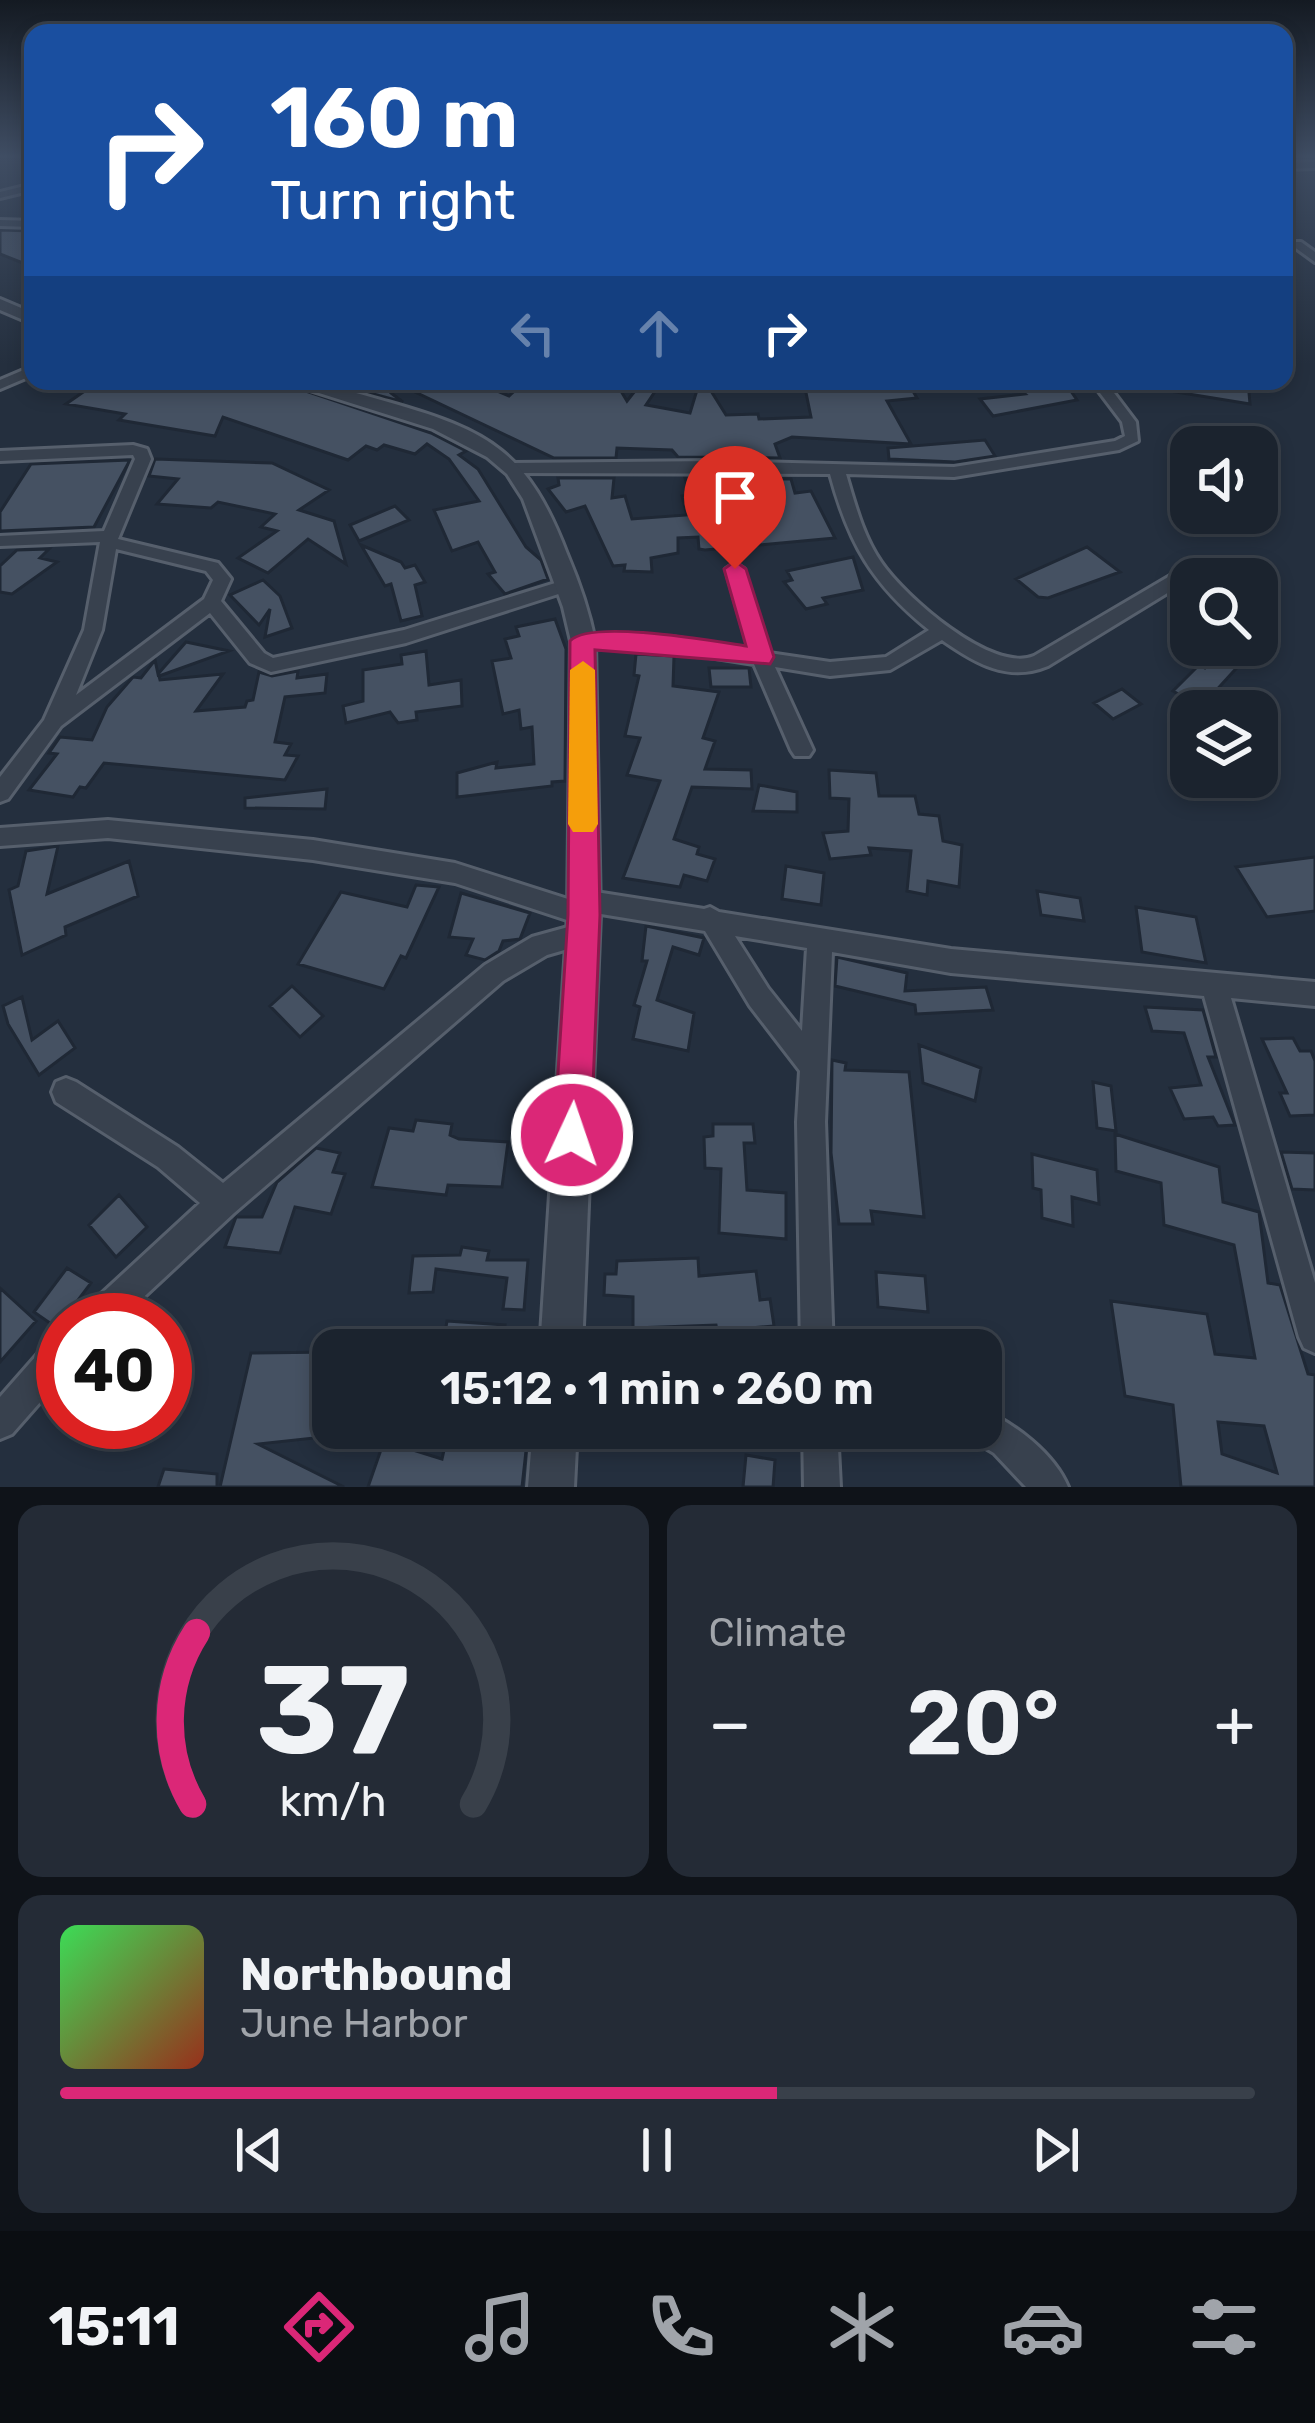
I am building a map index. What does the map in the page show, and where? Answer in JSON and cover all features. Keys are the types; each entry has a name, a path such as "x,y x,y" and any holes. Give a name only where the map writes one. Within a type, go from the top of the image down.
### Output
{"street":[{"path":"1298,244 1315,258"},
{"path":"320,390 439,426 494,453 513,468 531,494 578,603 583,641 583,916 562,1329"},
{"path":"513,468 975,470 1128,442 1133,438 1130,422 1106,390"},
{"path":"0,456 142,452 109,539 93,630 52,724 0,793"},
{"path":"837,471 847,506 877,569 942,631 998,664 1022,668 1170,583"},
{"path":"0,541 109,539 212,567 222,579 212,602 52,724"},
{"path":"735,569 761,657 802,749"},
{"path":"212,602 257,658 271,665 446,625 568,584"},
{"path":"583,641 671,644 830,669 890,662 942,631"},
{"path":"0,837 108,829 313,850 455,873 583,916 710,918 820,940 1082,976 1315,994"},
{"path":"126,1293 223,1202 494,973 583,916"},
{"path":"710,918 759,997 813,1066"},
{"path":"817,1329 813,1066 820,940"},
{"path":"1214,985 1315,1337"},
{"path":"66,1092 168,1157 223,1202"},
{"path":"0,1422 36,1381"},
{"path":"1002,1439 1050,1487"},
{"path":"550,1487 553,1449"},
{"path":"821,1449 822,1487"}],"building":[{"path":"0,230 24,231 24,263 0,254"},
{"path":"86,390 303,390 431,433 466,451 459,455 478,469 526,547 541,560 548,579 505,594 488,574 495,572 478,542 452,551 434,510 479,501 449,459 427,444 415,454 384,445 377,450 366,446 348,460 223,417 215,436 119,420 125,414 66,404"},
{"path":"358,390 392,390 403,402"},
{"path":"411,390 495,390 509,396 515,390 620,390 627,401 636,390 656,390 646,405 690,413 697,390 711,391 726,415 758,414 759,419 811,417 805,390 912,390 917,398 887,401 911,444 792,437 775,444 780,458 678,457 672,450 617,448 616,458 554,458"},
{"path":"1020,390 1070,390 1077,400 993,416 980,399 1025,394"},
{"path":"1249,390 1250,404 1170,391"},
{"path":"985,440 995,456 955,462 889,459 888,448"},
{"path":"155,459 272,463 329,490 299,510 334,521 346,564 308,539 268,573 238,558 277,531 261,527 275,514 218,502 211,508 157,504 178,479 149,476"},
{"path":"130,460 94,527 0,531 0,512 31,464"},
{"path":"558,478 614,478 612,498 625,496 632,519 687,515 682,496 690,495 685,478 791,479 795,493 811,491 835,538 705,550 699,549 698,537 678,538 678,553 651,558 652,572 624,571 625,565 613,566 585,506 566,512 548,489 559,485"},
{"path":"395,506 409,520 359,541 350,525"},
{"path":"361,545 405,568 415,565 425,582 415,585 422,616 401,621 391,584 385,586"},
{"path":"1087,547 1120,572 1048,598 1038,597 1016,579"},
{"path":"49,549 40,558 57,562 12,594 0,592 0,566 17,550"},
{"path":"853,557 863,590 823,598 827,604 806,609 784,582 792,580 787,571"},
{"path":"263,580 280,596 292,628 265,637 270,609 259,625 230,595"},
{"path":"555,619 566,649 565,781 457,797 457,773 497,762 496,768 534,764 532,727 521,729 519,710 503,714 492,661 511,658 505,639 519,636 516,627"},
{"path":"186,642 229,651 159,676 160,680 223,674 196,711 245,707 253,700 259,672 272,676 298,671 297,678 327,674 325,693 285,697 275,742 291,744 285,755 298,756 285,780 104,763 73,797 29,790 57,754 49,753 60,737 92,740 107,707 133,677 141,678 155,660 158,674"},
{"path":"426,651 429,685 461,680 462,706 416,712 417,720 398,723 390,712 346,723 343,706 363,701 363,670 402,664 401,655"},
{"path":"636,654 674,656 673,686 719,692 703,738 715,741 705,769 751,770 752,789 692,787 674,839 699,847 697,854 715,859 707,881 684,875 680,887 623,878 660,781 627,775 640,738 625,736 639,676 634,675"},
{"path":"1198,666 1238,666 1216,690 1174,690"},
{"path":"709,668 749,668 751,687 711,687"},
{"path":"1122,689 1141,704 1113,719 1094,703"},
{"path":"829,770 876,773 879,796 915,796 919,814 939,816 943,841 962,845 959,887 928,881 927,895 907,891 911,851 869,848 871,855 830,859 823,833 848,831 849,799 830,798"},
{"path":"759,785 797,792 797,812 753,811"},
{"path":"327,789 325,809 245,808 245,798"},
{"path":"58,846 47,894 129,861 138,896 65,927 66,935 22,955 9,890 18,886 26,851"},
{"path":"1315,857 1315,911 1267,917 1236,867"},
{"path":"786,866 824,873 821,905 782,899"},
{"path":"416,885 439,887 406,958 401,956 384,989 298,964 341,892 407,907"},
{"path":"1037,891 1080,898 1084,921 1041,915"},
{"path":"461,893 530,913 520,939 503,941 499,951 485,960 466,955 473,939 449,937"},
{"path":"1136,907 1196,917 1206,963 1142,952"},
{"path":"646,926 704,938 699,955 673,947 657,1000 694,1013 688,1051 633,1039 640,1007 634,1005 647,961 642,961"},
{"path":"837,957 907,973 905,991 986,987 993,1010 916,1014 915,1005 835,986"},
{"path":"292,986 323,1016 300,1037 270,1006"},
{"path":"22,997 32,1040 58,1021 75,1048 39,1075 8,1024 3,1006"},
{"path":"1145,1007 1203,1010 1216,1057 1208,1057 1235,1125 1218,1126 1213,1117 1184,1119 1170,1088 1201,1085 1184,1033 1152,1031"},
{"path":"1293,1038 1300,1051 1311,1051 1315,1061 1315,1115 1290,1116 1280,1093 1287,1093 1262,1039"},
{"path":"919,1045 981,1068 975,1101 923,1083"},
{"path":"832,1060 846,1063 845,1070 909,1072 924,1217 871,1211 873,1224 839,1224 831,1153"},
{"path":"1093,1082 1111,1086 1116,1131 1097,1128"},
{"path":"416,1120 452,1124 450,1135 459,1139 508,1142 502,1187 448,1185 446,1195 372,1187 389,1128 413,1131"},
{"path":"713,1124 753,1124 755,1143 744,1143 747,1190 786,1193 786,1239 719,1233 721,1169 705,1168 704,1137 713,1136"},
{"path":"1115,1134 1219,1167 1223,1202 1259,1212 1268,1283 1280,1285 1308,1374 1315,1375 1315,1487 1181,1487 1173,1405 1125,1396 1111,1301 1207,1314 1215,1354 1255,1358 1234,1245 1164,1225 1161,1183 1116,1171","holes":["1218,1422 1264,1426 1277,1473 1222,1454"]},
{"path":"316,1148 340,1153 333,1172 345,1174 331,1214 295,1207 280,1253 225,1247 236,1217 262,1217 277,1182"},
{"path":"1281,1152 1315,1153 1315,1190 1292,1189"},
{"path":"1032,1154 1097,1170 1099,1204 1072,1197 1073,1226 1042,1218 1041,1190 1033,1188"},
{"path":"119,1195 147,1227 116,1257 89,1225"},
{"path":"462,1247 489,1251 487,1260 528,1260 524,1310 503,1309 507,1278 436,1269 433,1292 409,1293 413,1256 460,1255"},
{"path":"698,1258 699,1276 756,1271 760,1300 770,1299 774,1326 633,1328 633,1297 604,1295 605,1274 616,1274 617,1261"},
{"path":"67,1268 91,1283 83,1293 48,1293"},
{"path":"876,1272 925,1276 928,1312 878,1307"},
{"path":"0,1288 36,1321 0,1362"},
{"path":"447,1321 505,1325 504,1329 446,1329"},
{"path":"312,1352 312,1438 258,1444 344,1487 220,1487 251,1353"},
{"path":"381,1449 410,1449 442,1459 444,1449 526,1449 522,1487 368,1487"},
{"path":"746,1455 775,1460 773,1487 743,1487"},
{"path":"164,1469 217,1474 217,1487 158,1487"}],"slow traffic":[{"path":"583,670 583,824"}],"route":[{"path":"572,1135 584,915 583,641 671,644 761,657 735,569"}]}
